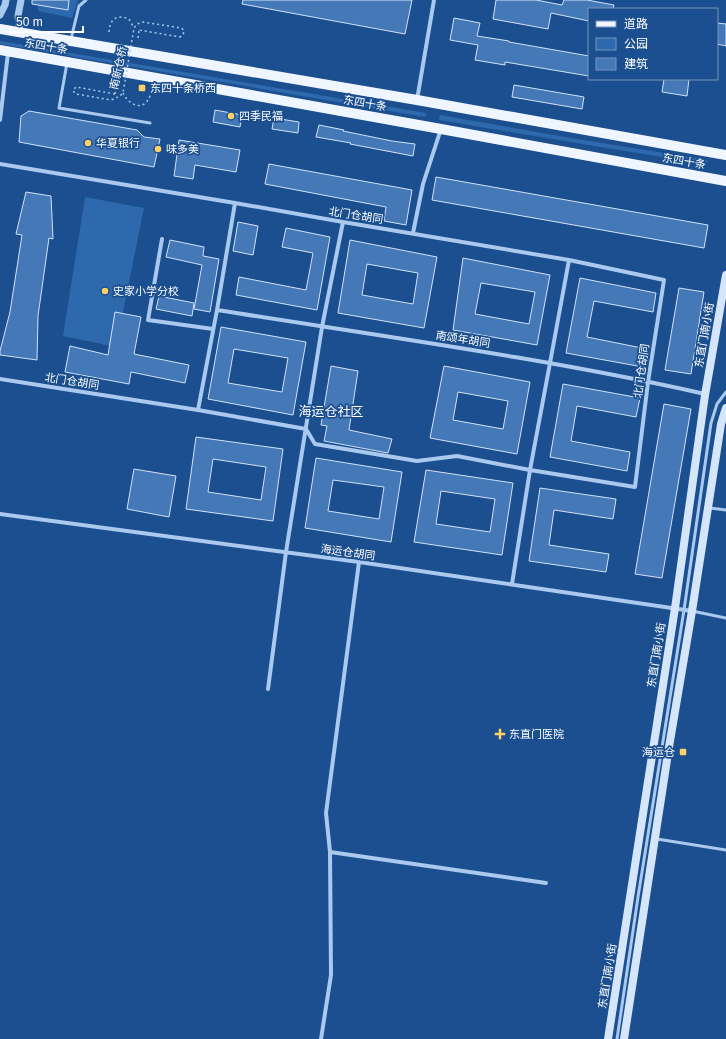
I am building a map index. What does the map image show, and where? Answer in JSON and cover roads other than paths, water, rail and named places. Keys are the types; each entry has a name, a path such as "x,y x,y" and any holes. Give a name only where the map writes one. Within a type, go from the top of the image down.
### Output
{"main road":[{"name":"东四十条","path":"0,28 726,155"},
{"name":"东四十条","path":"4,51 726,180"},
{"name":"东直门南小街","path":"608,1039 675,608 705,395 726,275"},
{"path":"624,1039 721,424 726,408"}],"street":[{"path":"0,15 6,0"},
{"path":"20,32 18,16 21,0"},
{"path":"416,100 434,0"},
{"path":"0,120 4,51"},
{"path":"413,233 423,184 441,129"},
{"name":"北门仓胡同","path":"0,164 234,202 569,260 664,280 648,382 635,487 530,470 457,456 417,461 315,444 306,429 0,378"},
{"path":"198,410 217,310 234,202"},
{"path":"268,689 286,552 322,326 343,222"},
{"path":"162,238 148,320 213,329"},
{"path":"512,584 530,470 569,260"},
{"name":"南颂年胡同","path":"217,310 447,345 550,363 648,382 705,395"},
{"name":"海运仓胡同","path":"0,514 359,562 692,611"},
{"path":"321,1039 331,975 330,852 326,813 359,562"},
{"path":"330,852 546,883"}],"lane":[{"path":"70,40 79,6 86,0"},
{"path":"67,62 59,108 150,123"},
{"path":"616,1039 684,610 711,422 717,404 726,392"},
{"path":"708,507 726,510"},
{"path":"692,611 726,618"},
{"path":"655,838 726,850"}],"place":[{"name":"东四十条桥西","path":"142,88"},
{"name":"四季民福","path":"231,116"},
{"name":"华夏银行","path":"88,143"},
{"name":"味多美","path":"158,149"},
{"name":"史家小学分校","path":"105,291"},
{"name":"东直门医院","path":"500,734"},
{"name":"海运仓","path":"683,752"}],"district":[{"name":"海运仓社区","path":"331,411"}]}
